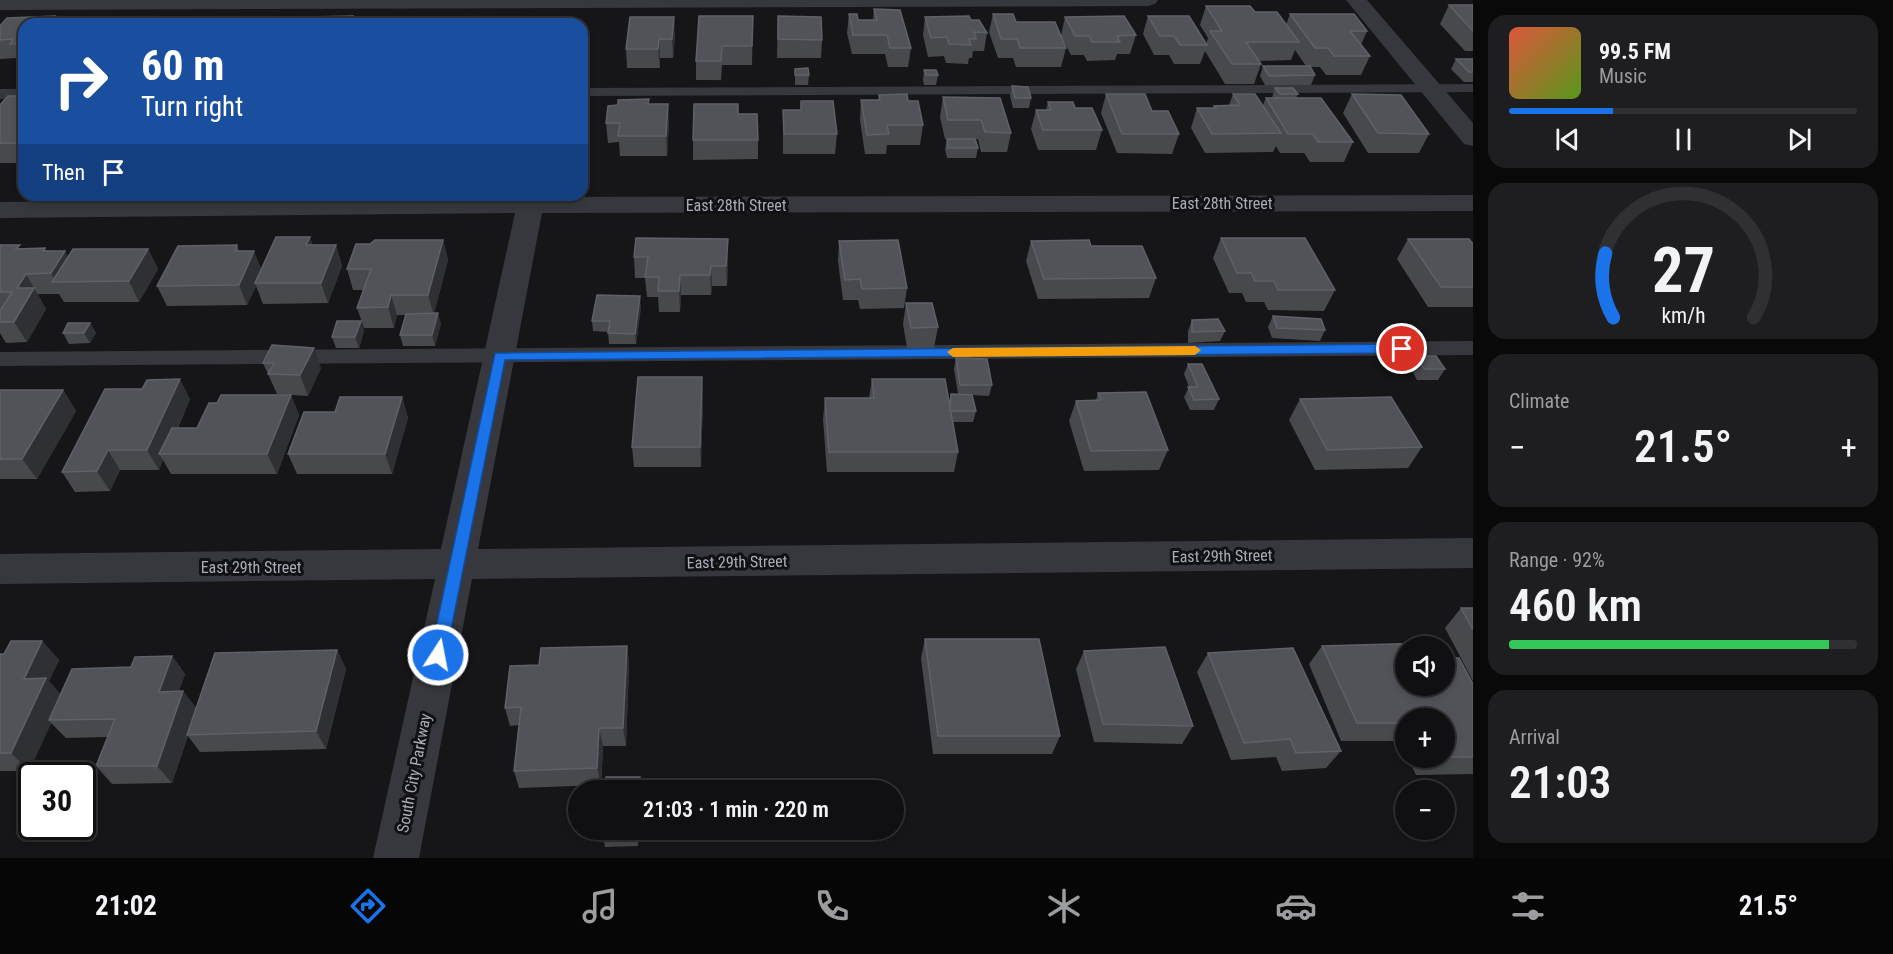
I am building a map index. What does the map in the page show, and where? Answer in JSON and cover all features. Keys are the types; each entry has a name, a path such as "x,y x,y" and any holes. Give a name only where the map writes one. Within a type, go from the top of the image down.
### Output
{"street":[{"path":"0,4 1148,0"},
{"path":"1356,0 1473,139"},
{"path":"565,18 568,1"},
{"name":"East 28th Street","path":"588,200 1473,203"},
{"name":"East 28th Street","path":"0,210 478,201"},
{"name":"South City Parkway","path":"396,858 531,201"},
{"name":"East 29th Street","path":"0,569 1473,553"}],"lane":[{"path":"588,92 1473,87"},
{"path":"0,94 18,94"},
{"path":"0,359 1473,348"}],"building":[{"path":"1449,5 1473,5 1473,31"},
{"path":"1206,6 1250,6 1255,12 1277,12 1299,42 1246,42 1261,64 1232,64 1210,31 1222,31"},
{"path":"874,9 900,10 911,48 890,48 887,35 853,35 849,14 857,14 858,20 877,20"},
{"path":"993,14 1013,14 1016,22 1055,22 1066,48 1020,48 1017,39 1001,39"},
{"path":"1290,14 1354,14 1367,31 1350,31 1370,56 1334,56 1328,48 1315,48"},
{"path":"55,16 54,18 18,18 18,43 10,44 13,39 0,40 0,26 7,18"},
{"path":"353,16 352,18 308,17"},
{"path":"699,16 753,16 752,46 722,46 721,61 696,61"},
{"path":"778,16 821,17 822,40 778,39"},
{"path":"969,16 971,20 979,20 987,33 974,32 976,39 969,39 971,45 949,44 947,37 931,38 925,17"},
{"path":"1124,16 1136,35 1117,36 1120,42 1092,42 1089,36 1075,36 1065,17"},
{"path":"1148,16 1189,16 1207,45 1180,45 1174,36 1160,36"},
{"path":"456,17 500,17 500,18"},
{"path":"630,17 674,17 672,39 659,39 658,49 626,49"},
{"path":"1456,59 1473,59 1473,72 1469,72"},
{"path":"1263,66 1310,66 1315,75 1269,76"},
{"path":"808,68 809,75 795,75 795,69"},
{"path":"924,70 936,70 938,75 926,75"},
{"path":"1012,86 1028,87 1031,98 1015,98"},
{"path":"1275,88 1293,88 1298,94 1280,94"},
{"path":"907,94 908,101 918,101 923,125 887,125 889,134 867,135 861,100 880,100 879,95"},
{"path":"1106,94 1145,94 1152,111 1168,111 1179,134 1122,134"},
{"path":"1233,94 1255,94 1281,133 1212,134 1197,108 1240,105"},
{"path":"1352,94 1401,95 1429,134 1378,133"},
{"path":"8,96 18,96 18,143 0,143 0,105"},
{"path":"943,97 1000,98 1011,133 985,132 981,120 948,120"},
{"path":"1266,98 1321,98 1353,142 1318,142 1313,134 1288,134"},
{"path":"649,99 648,104 668,104 666,136 618,136 620,123 606,123 608,106 618,105 618,100"},
{"path":"801,101 833,101 837,134 784,134 783,110 801,110"},
{"path":"1048,102 1073,102 1075,108 1092,108 1102,130 1043,130 1036,110 1051,110"},
{"path":"694,104 738,104 738,114 757,114 758,140 693,140"},
{"path":"947,139 975,139 978,148 948,148"},
{"path":"276,237 310,237 306,245 336,245 321,283 255,283"},
{"path":"636,238 728,239 726,266 711,266 710,275 680,275 679,291 658,291 659,277 645,277 648,257 634,257"},
{"path":"1221,238 1305,238 1335,290 1278,290 1274,281 1255,281 1251,273 1237,273"},
{"path":"1408,239 1469,239 1473,244 1473,287 1441,287"},
{"path":"375,240 443,240 428,295 391,295 388,307 357,308 371,269 347,269 356,244 370,244"},
{"path":"898,240 907,288 862,289 860,279 845,280 839,241"},
{"path":"1089,240 1091,246 1142,246 1156,278 1044,279 1031,241"},
{"path":"0,245 20,245 16,249 45,248 43,251 65,251 51,273 26,274 17,288 34,288 14,322 0,322 0,311 12,292 0,292"},
{"path":"237,245 235,251 254,251 239,285 157,286 178,246"},
{"path":"73,249 148,249 129,281 52,282"},
{"path":"597,295 640,296 635,334 608,333 610,321 592,321"},
{"path":"906,303 932,303 938,327 911,328"},
{"path":"438,313 432,335 400,335 406,314"},
{"path":"1273,316 1321,319 1325,330 1277,328"},
{"path":"1218,319 1225,331 1192,332 1192,320"},
{"path":"337,321 361,321 355,337 332,337"},
{"path":"68,323 90,323 84,333 63,333"},
{"path":"272,345 314,348 300,375 268,374 274,363 263,363"},
{"path":"1416,356 1436,356 1445,369 1424,369"},
{"path":"956,358 987,359 992,385 960,385"},
{"path":"1188,364 1202,364 1219,399 1194,400 1188,387 1198,387"},
{"path":"638,377 702,377 700,447 632,447"},
{"path":"180,379 147,450 108,450 97,471 62,472 105,389 142,389 147,380"},
{"path":"872,379 945,379 958,452 829,452 825,398 874,398"},
{"path":"0,390 63,390 22,459 0,459"},
{"path":"1146,392 1168,450 1091,451 1076,401 1101,400 1098,393"},
{"path":"951,394 972,395 976,411 950,411"},
{"path":"221,395 291,395 267,454 159,454 172,428 197,428 209,403 217,403"},
{"path":"340,397 402,397 385,454 288,454 304,412 335,412"},
{"path":"1391,397 1422,447 1327,450 1300,399"},
{"path":"1461,608 1473,608 1473,630"},
{"path":"925,639 1039,639 1060,736 938,736"},
{"path":"11,641 42,641 24,679 46,678 11,753 0,753 0,654 4,654"},
{"path":"1395,644 1395,696 1455,696 1455,658 1459,658 1473,684 1473,757 1455,757 1455,708 1395,708 1395,723 1357,723 1322,646"},
{"path":"627,646 623,728 599,728 597,768 514,771 521,707 505,708 510,666 539,665 541,648"},
{"path":"1165,647 1193,726 1103,724 1084,651"},
{"path":"1293,648 1341,751 1296,753 1290,739 1244,743 1208,653"},
{"path":"337,650 316,731 187,735 215,653"},
{"path":"172,656 159,692 183,691 157,766 96,766 115,719 49,720 72,669 131,667 135,657"},
{"path":"606,777 640,777 640,780 606,780"}],"slow traffic":[{"path":"953,352 1195,350"}],"route":[{"path":"438,655 500,356 1402,349"}]}
